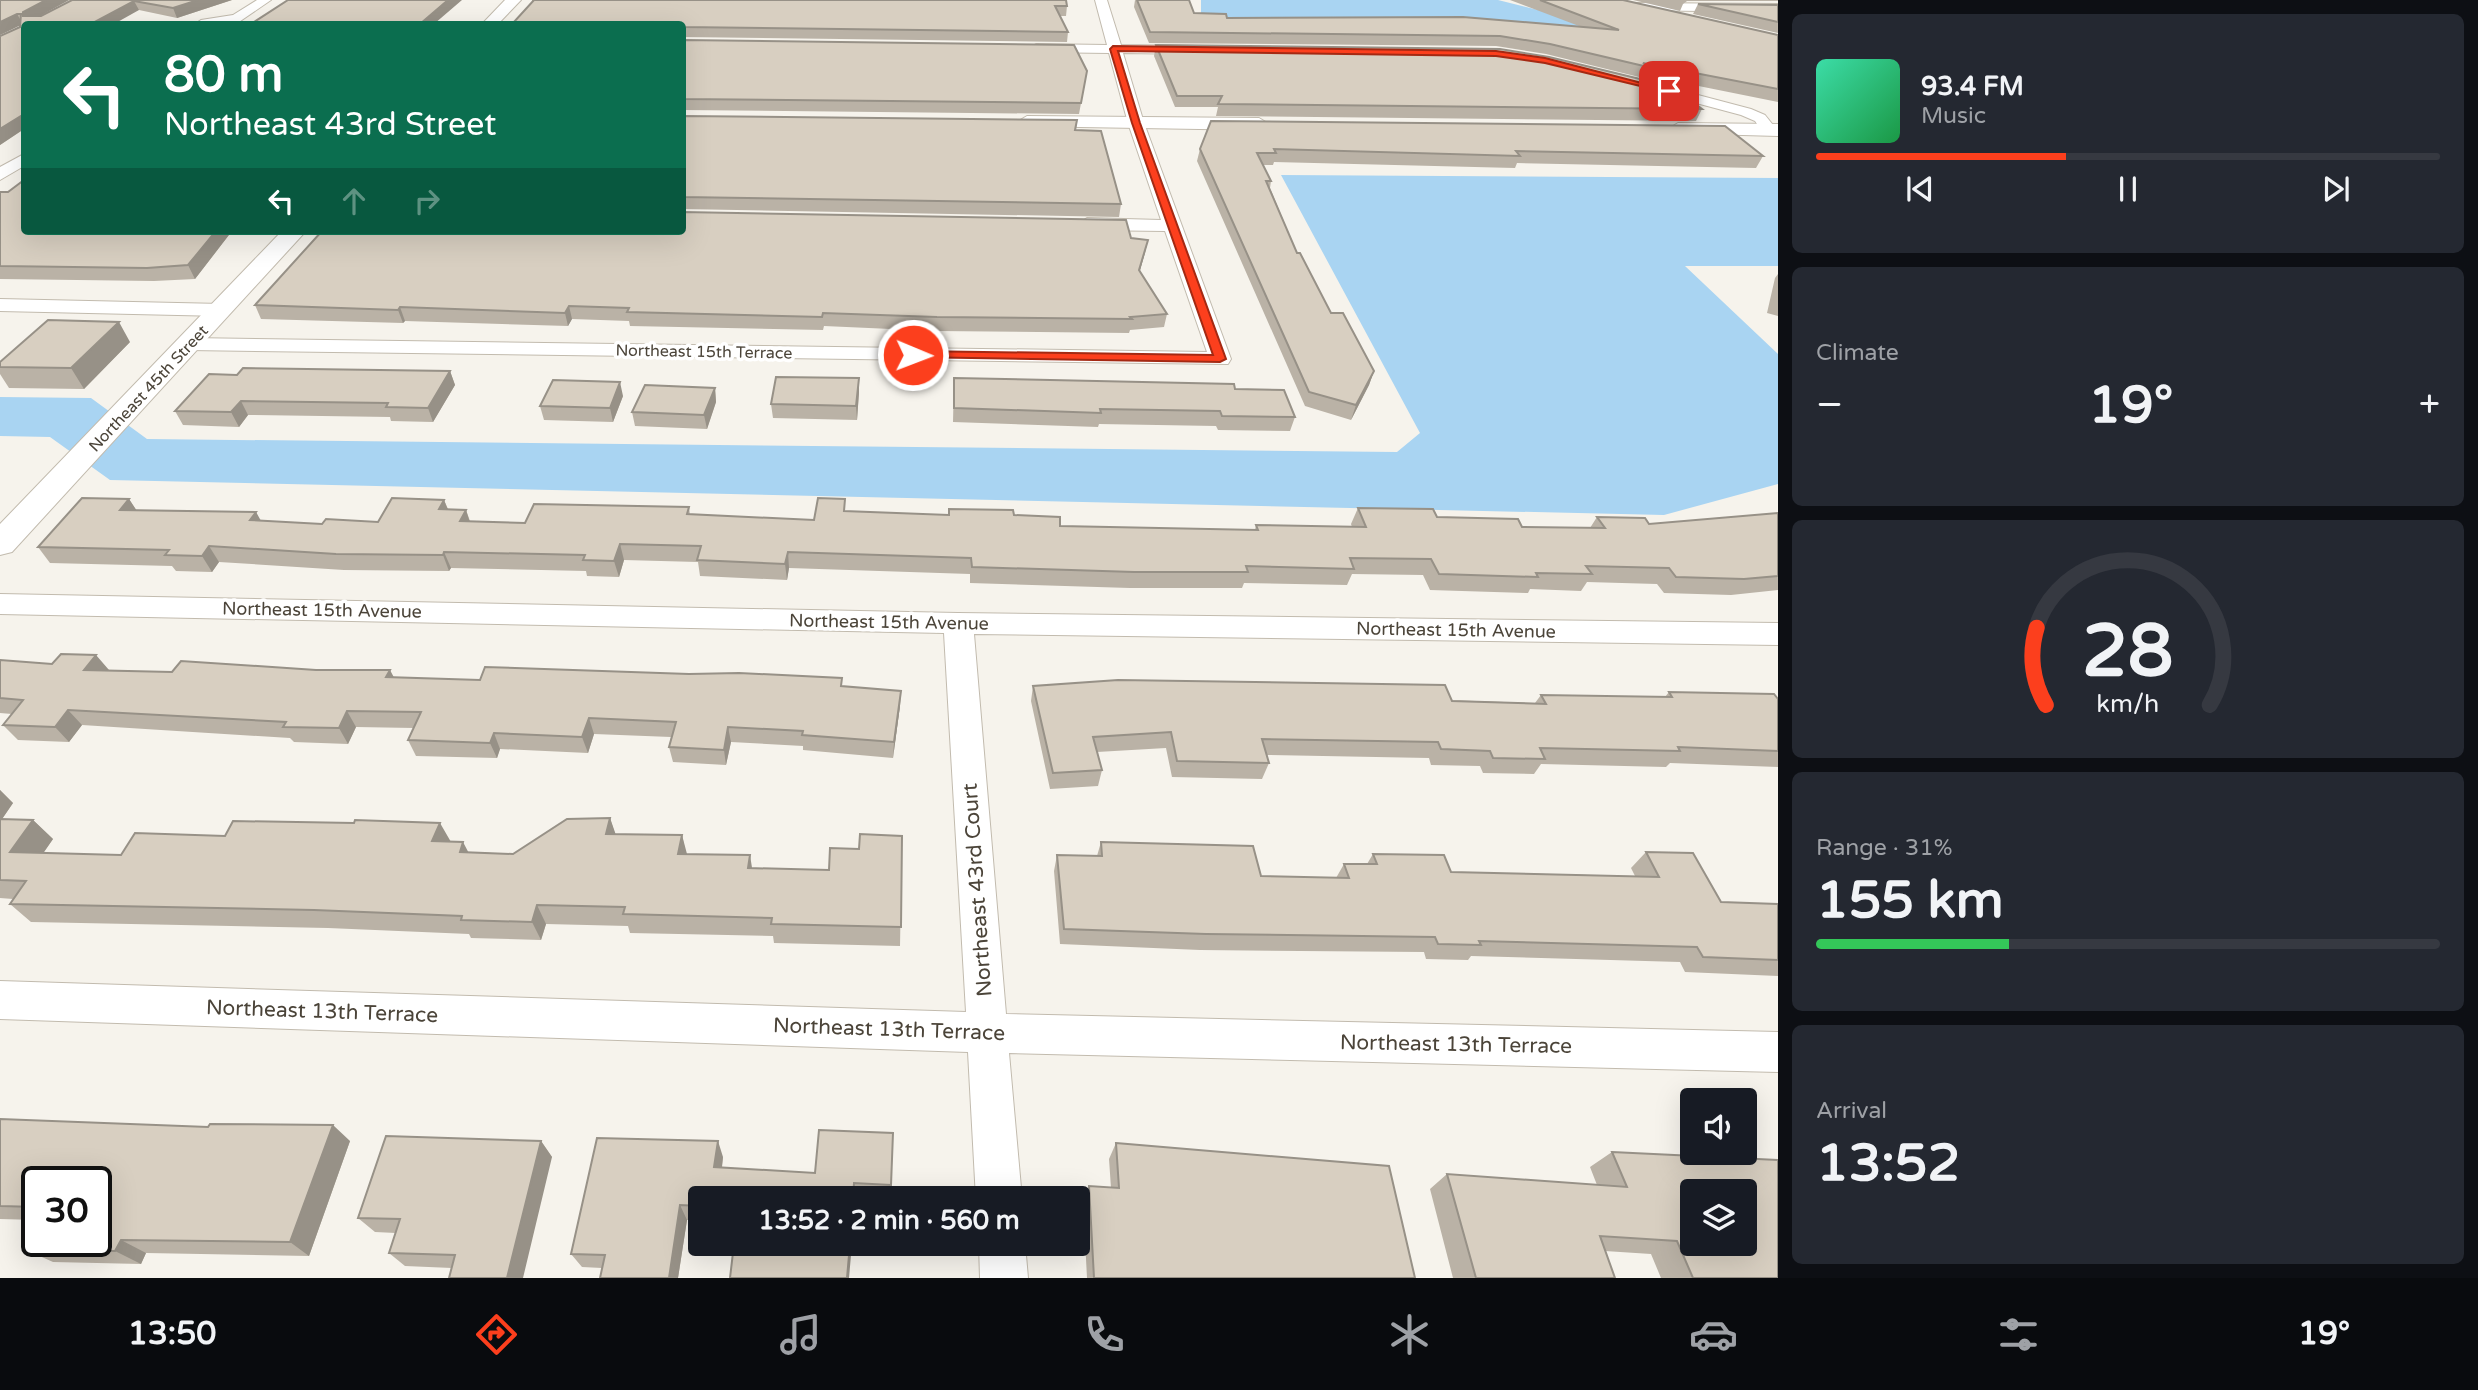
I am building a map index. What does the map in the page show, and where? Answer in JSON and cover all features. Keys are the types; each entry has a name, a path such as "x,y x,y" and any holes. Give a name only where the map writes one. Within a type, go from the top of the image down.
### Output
{"street":[{"path":"233,21 265,0"},
{"path":"493,21 513,0"},
{"path":"1065,224 1174,226 1136,123 1101,0"},
{"path":"1693,22 1624,6 1778,8"},
{"path":"1016,48 1209,50"},
{"path":"1632,82 1746,112 1760,118 1774,130"},
{"path":"1012,122 1273,124"},
{"path":"1659,129 1774,130"},
{"path":"0,176 21,161"},
{"path":"0,176 21,179"},
{"name":"Northeast 15th Terrace","path":"189,344 1220,359 1174,226"},
{"name":"Northeast 45th Street","path":"0,544 291,235"},
{"path":"0,305 222,310"},
{"name":"Northeast 15th Avenue","path":"0,604 958,623 1778,634"},
{"name":"Northeast 43rd Court","path":"958,623 998,1186"},
{"name":"Northeast 13th Terrace","path":"0,1000 987,1033 1778,1052"},
{"path":"1003,1256 1004,1278"}],"water":[{"path":"1201,0 1498,0 1730,57 1686,61 1201,18"},
{"path":"1281,175 1778,178 1778,266 1685,266 1778,354 1778,484 1664,515 110,480 50,437 0,436 0,397 91,398 147,439 1397,452 1420,433"}],"building":[{"path":"0,0 46,0 23,12 23,16 41,16 72,0 198,0 173,8 134,1 97,21 21,21 21,116 0,129 0,36 20,27 21,14 0,22"},
{"path":"288,0 448,0 424,21 256,21"},
{"path":"534,0 1066,0 1067,6 1055,6 1068,32 686,27 686,21 515,21"},
{"path":"1137,0 1189,0 1194,13 1226,14 1227,18 1463,17 1619,30 1540,0 1623,0 1778,35 1778,89 1643,63 1648,67 1550,44 1500,36 1150,32"},
{"path":"1698,4 1778,5 1778,22"},
{"path":"686,40 1074,45 1087,71 1081,103 686,99"},
{"path":"1156,45 1500,49 1549,57 1673,87 1702,109 1218,104 1222,96 1177,96"},
{"path":"686,116 1077,120 1075,130 1101,131 1121,204 686,197"},
{"path":"1211,121 1725,126 1763,156 1516,151 1520,156 1274,149 1276,153 1257,153 1271,181 1266,181 1297,253 1300,253 1331,313 1343,313 1374,371 1356,405 1309,392 1200,149"},
{"path":"21,182 21,235 213,235 188,265 147,268 0,266 0,192 8,192"},
{"path":"686,212 1126,220 1131,238 1148,240 1139,270 1167,314 1130,317 1132,319 823,313 822,317 627,312 629,308 569,306 565,313 255,305 318,235 686,235"},
{"path":"48,320 119,322 71,368 0,367 0,362"},
{"path":"243,368 450,371 428,408 386,407 388,403 241,401 231,412 175,411 209,374 237,375"},
{"path":"776,377 859,378 856,406 771,404"},
{"path":"954,378 1234,384 1235,389 1284,390 1295,417 1222,416 1220,411 1100,409 1101,413 954,408"},
{"path":"553,380 620,382 610,408 540,406"},
{"path":"645,385 715,388 704,415 632,412"},
{"path":"82,498 129,499 120,510 256,512 250,520 322,524 326,519 378,522 392,498 444,500 439,509 466,510 460,521 525,523 534,504 689,507 687,514 814,520 818,498 845,499 844,511 949,515 949,509 1013,510 1014,515 1060,517 1060,526 1258,530 1256,525 1366,527 1358,508 1433,509 1437,517 1518,519 1522,527 1605,528 1597,517 1645,518 1649,524 1778,513 1778,576 1744,579 1676,577 1669,568 1586,566 1592,574 1536,573 1538,577 1439,574 1431,559 1350,558 1354,569 1246,566 1248,572 972,567 971,558 788,552 785,564 697,560 701,546 620,544 614,561 583,560 585,555 444,552 443,555 336,554 209,546 202,556 165,555 169,550 38,547"},
{"path":"61,654 96,655 84,670 172,672 181,661 316,670 390,670 386,677 480,680 485,667 689,674 739,673 842,678 841,686 901,691 894,742 802,735 803,731 728,727 724,750 669,747 676,722 589,718 582,737 494,733 490,743 408,740 421,712 347,711 339,728 283,727 286,722 68,710 55,727 3,725 23,700 0,698 0,660 52,664"},
{"path":"1118,680 1445,685 1452,701 1546,704 1541,695 1672,697 1669,692 1774,694 1778,699 1778,751 1678,747 1680,751 1540,748 1545,759 1493,758 1490,751 1441,749 1438,742 1262,739 1269,763 1177,761 1171,732 1093,737 1102,770 1053,773 1033,686"},
{"path":"610,818 606,834 682,835 678,854 750,855 748,868 829,870 830,848 859,849 860,834 902,836 901,927 771,924 772,918 623,914 625,907 537,905 532,922 461,920 462,916 314,910 10,904 26,881 0,880 0,819 33,820 10,852 121,855 135,833 225,836 233,821 354,823 355,820 440,823 432,841 463,842 460,852 513,854 567,819"},
{"path":"1101,842 1253,846 1261,876 1349,878 1344,864 1377,864 1373,854 1444,855 1451,872 1659,877 1646,852 1693,853 1721,902 1778,904 1778,960 1703,957 1697,947 1479,941 1481,945 1438,944 1435,937 1064,929 1057,855 1102,856"},
{"path":"0,1119 208,1127 210,1124 333,1125 290,1242 121,1240 115,1251 112,1251 112,1166 21,1166 21,1207 0,1206"},
{"path":"819,1130 893,1133 891,1185 854,1183 854,1186 688,1186 688,1205 680,1205 669,1278 600,1278 605,1255 571,1254 597,1138 718,1141 714,1167 815,1173"},
{"path":"386,1136 541,1141 507,1278 449,1278 455,1255 389,1253 400,1219 358,1218"},
{"path":"1116,1143 1389,1166 1415,1278 1094,1278 1090,1186 1119,1188"},
{"path":"1612,1152 1680,1155 1680,1165 1757,1165 1757,1159 1778,1160 1778,1278 1693,1278 1683,1256 1757,1256 1757,1179 1680,1179 1680,1248 1677,1241 1600,1236 1615,1278 1476,1278 1447,1174 1627,1187"},
{"path":"733,1256 849,1256 847,1278 730,1278"}],"route":[{"path":"913,355 1220,359 1136,123 1113,49 1496,54 1545,61 1669,91"}]}
